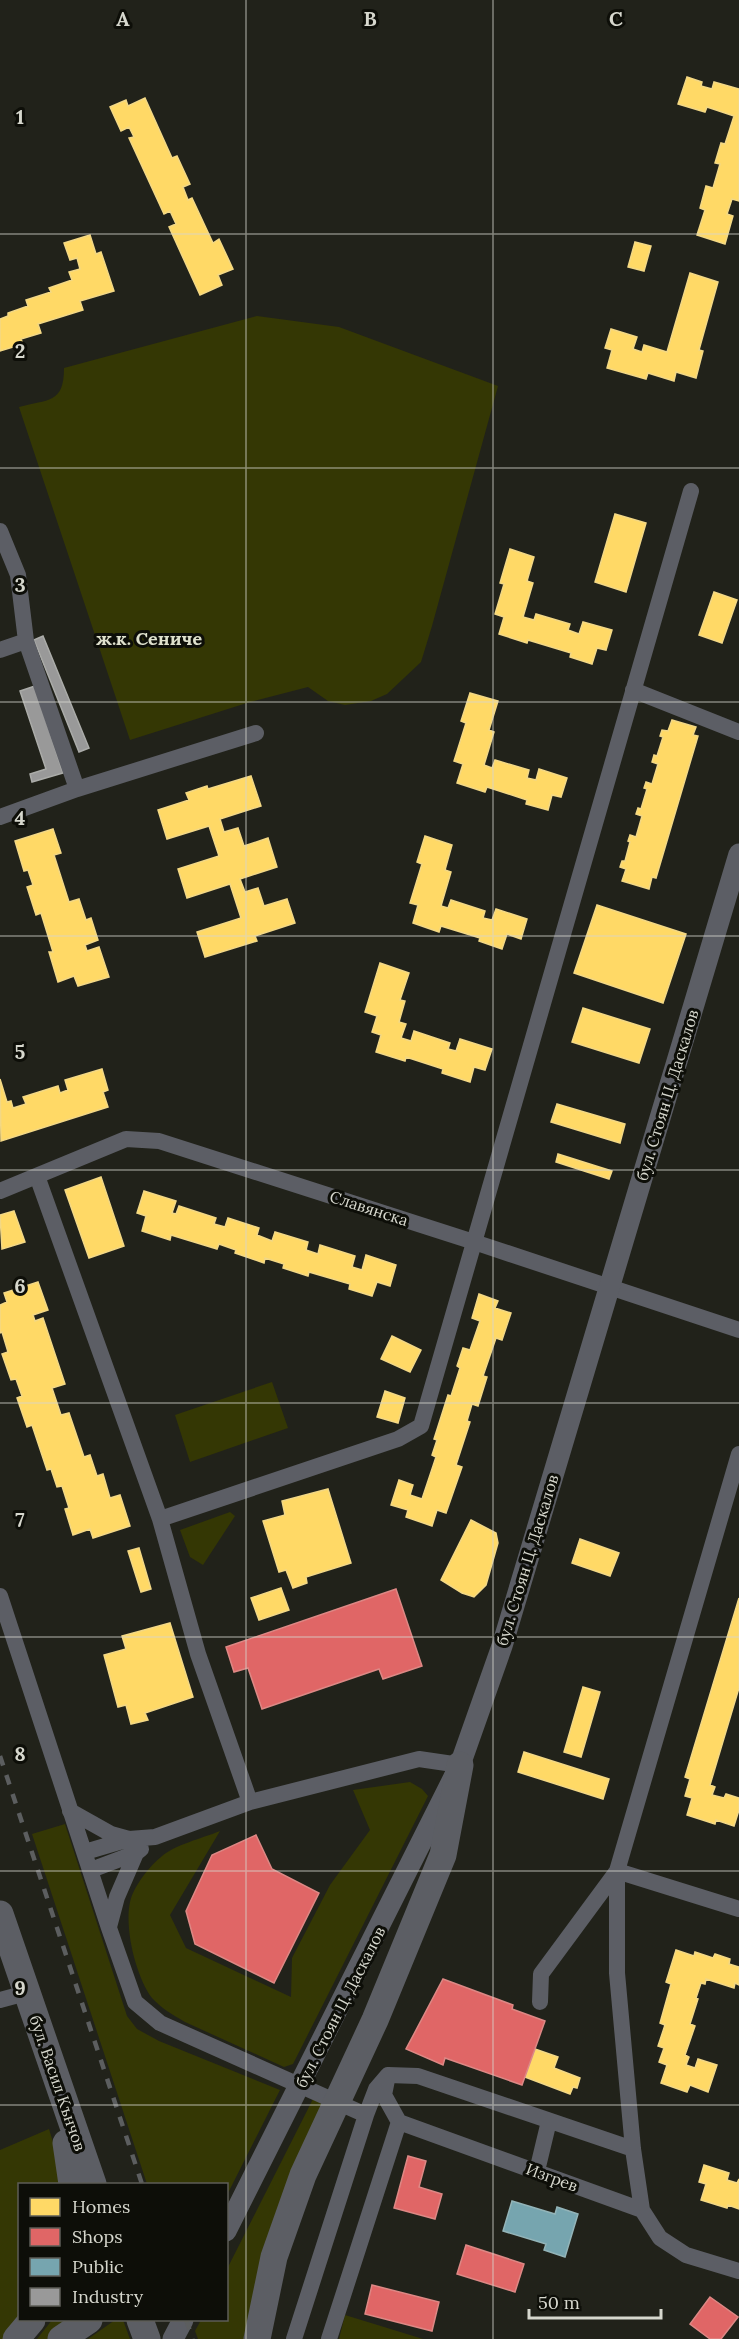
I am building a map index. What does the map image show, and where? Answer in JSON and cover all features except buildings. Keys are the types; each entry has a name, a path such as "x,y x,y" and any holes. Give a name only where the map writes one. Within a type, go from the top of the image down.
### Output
{"main road":[{"path":"257,2339 274,2257 287,2216 319,2140 375,2020 443,1855 460,1765"},
{"name":"бул. Васил Кънчов","path":"0,1914 93,2183"},
{"path":"60,2091 72,2183"},
{"path":"16,2339 30,2321"},
{"path":"61,2339 86,2321"},
{"path":"141,2321 147,2339"}],"street":[{"path":"160,1519 398,1439 421,1426 691,490"},
{"path":"0,531 18,575 26,642 77,789"},
{"path":"0,650 26,642"},
{"path":"633,690 739,732"},
{"path":"0,817 77,789 256,733"},
{"name":"бул. Стоян Ц. Даскалов","path":"228,2227 460,1765 502,1646 739,854"},
{"name":"Славянска","path":"0,1191 126,1139 159,1141 739,1330"},
{"path":"36,1176 160,1519 198,1654 250,1802"},
{"path":"739,1454 617,1871 617,1973 633,2149 642,2210 660,2238 686,2254 739,2271"},
{"path":"0,1596 135,2002 160,2023 366,2115"},
{"path":"91,1870 132,1846 250,1802 419,1759 460,1765"},
{"path":"70,1811 132,1846"},
{"path":"85,1852 132,1846"},
{"path":"109,1928 132,1846"},
{"path":"617,1871 739,1909"},
{"path":"540,2002 541,1974 617,1871"},
{"path":"0,2000 26,1993"},
{"path":"388,2074 418,2076 633,2149"},
{"path":"294,2339 366,2115 376,2089 388,2074"},
{"path":"329,2339 399,2122 384,2095 388,2074"},
{"path":"537,2171 549,2121"},
{"name":"Изгрев","path":"399,2122 642,2210"},
{"path":"173,2339 182,2321"}],"shaded area":[{"path":"257,316 339,327 498,386 432,626 421,662 387,694 371,701 345,705 328,701 308,687 250,702 130,740 19,407 46,401 57,394 61,388 64,368"},
{"path":"272,1382 288,1428 190,1462 175,1415"},
{"path":"230,1512 235,1516 203,1565 190,1557 180,1530"},
{"path":"410,1782 422,1789 428,1796 293,2064 284,2067 185,2022 152,1998 135,1962 129,1931 129,1917 135,1888 161,1857 181,1845 220,1831 170,1915 186,1948 291,1997 292,1958 330,1885 370,1830 353,1790"},
{"path":"65,1824 127,2016 137,2029 159,2041 280,2090 228,2193 228,2183 147,2183 32,1834"},
{"path":"313,2099 326,2104 249,2339 198,2339 195,2331 200,2321 228,2321 228,2267"},
{"path":"49,2129 62,2183 18,2183 19,2321 4,2339 0,2339 0,2150"},
{"path":"345,2315 423,2339 339,2339"},
{"path":"51,2321 79,2321 55,2339 37,2339"},
{"path":"114,2321 123,2321 130,2339 88,2339"}],"railway":[{"path":"0,1756 142,2183"},
{"path":"186,2321 193,2339"}],"district":[{"name":"ж.к. Сениче","path":"149,639"}]}
